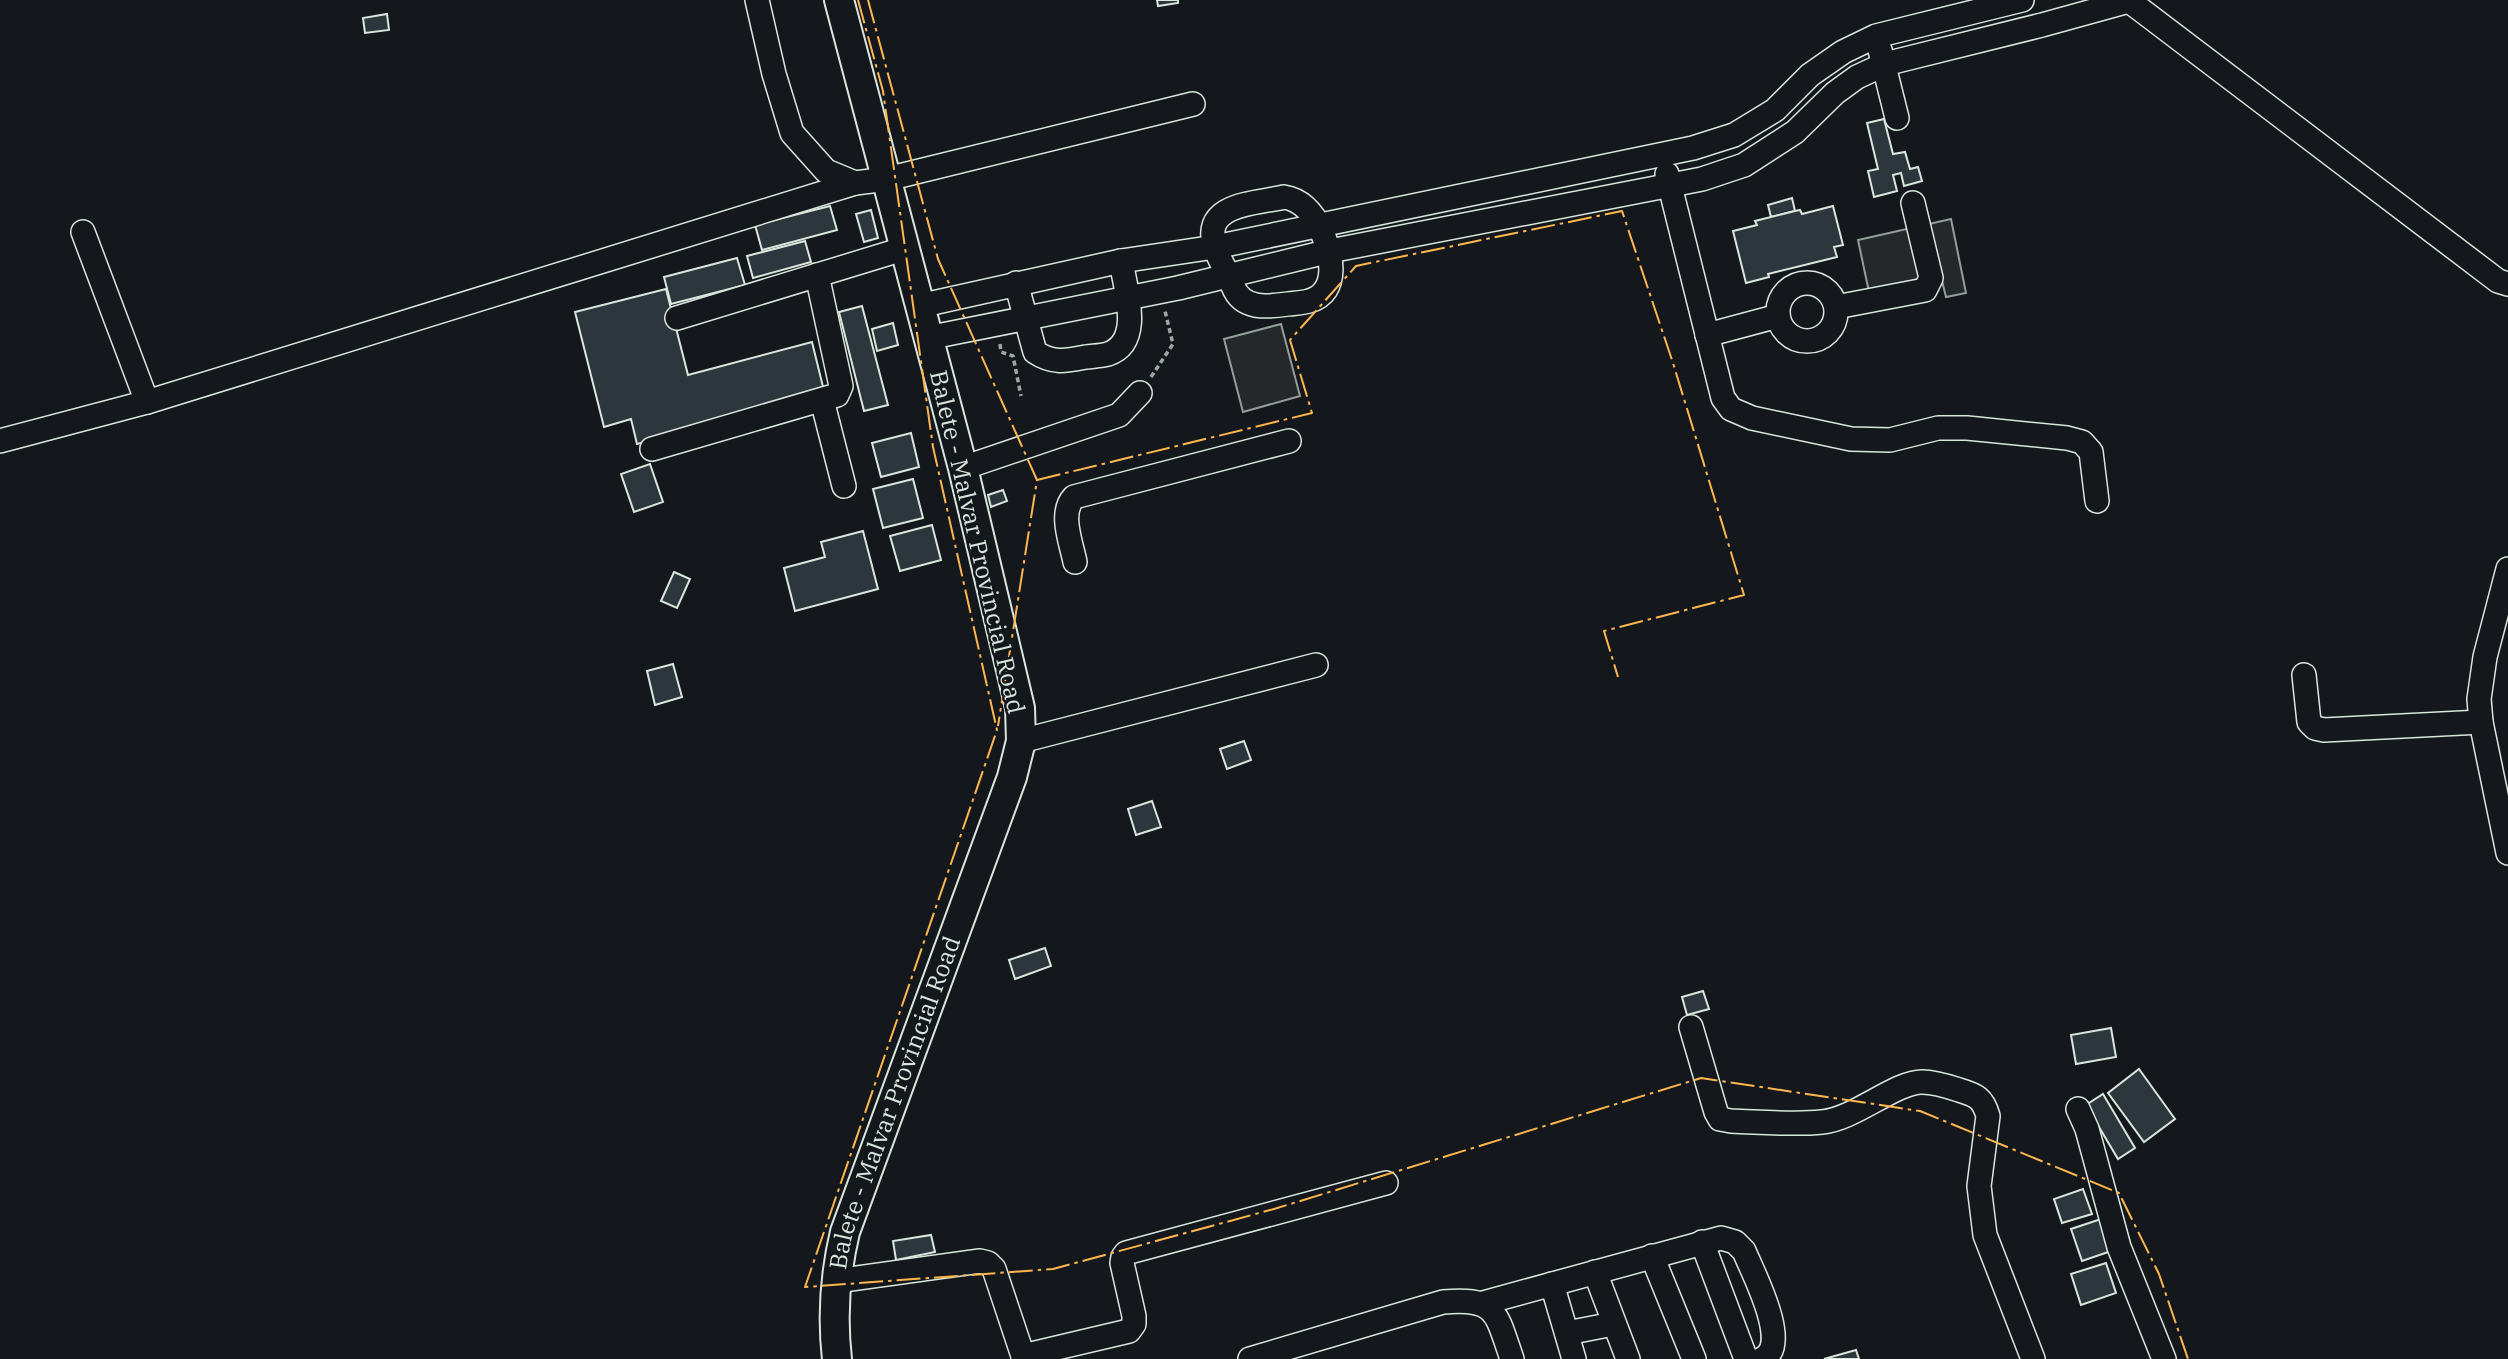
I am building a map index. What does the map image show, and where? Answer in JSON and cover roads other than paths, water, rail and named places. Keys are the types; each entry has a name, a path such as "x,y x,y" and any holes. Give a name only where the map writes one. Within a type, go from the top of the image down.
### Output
{"main road":[{"name":"Balete - Malvar Provincial Road","path":"837,1359 834,1336 836,1282 845,1232 1012,777 1021,741 1020,708 963,468 839,0"}],"street":[{"path":"757,0 774,74 792,133 826,171 855,183"},
{"path":"919,306 1121,261 1215,247 1693,148 1734,135 1775,110 1810,75 1843,52 1876,36 2022,0"},
{"path":"927,338 1160,291 1330,251 1702,179 1744,165 1795,132 1835,93 1857,77 1885,64 2042,25 2129,0 2498,281 2508,284"},
{"path":"1876,36 1897,118"},
{"path":"0,441 147,402 855,183 887,179 1193,104"},
{"path":"1661,155 1723,398 1731,409 1752,418 1871,441 1890,440 1948,428 2067,438 2082,442 2091,452 2097,501"},
{"path":"1284,197 1297,199 1318,224 1330,251 1331,277 1321,295 1311,301 1268,307 1254,306 1236,294 1215,247 1212,230 1215,219 1223,211 1284,197"},
{"path":"1836,307 1924,290 1929,285 1931,278 1913,203"},
{"path":"83,232 147,402"},
{"path":"677,318 903,248"},
{"path":"1016,283 1035,352 1046,359 1059,362 1109,353 1120,347 1130,328 1121,261"},
{"path":"652,449 837,395 841,386 817,275"},
{"path":"1802,282 1824,288 1832,296 1836,307 1831,329 1822,337 1811,341 1790,336 1778,317 1778,305 1783,295 1791,286 1802,282"},
{"path":"1707,335 1778,317"},
{"path":"963,468 1119,415 1140,393"},
{"path":"822,400 844,486"},
{"path":"1075,562 1066,515 1067,504 1073,497 1289,441"},
{"path":"2508,569 2485,657 2479,699 2481,722 2508,853"},
{"path":"1021,741 1316,665"},
{"path":"2304,675 2309,722 2315,728 2324,730 2481,722"},
{"path":"1691,1027 1720,1119 1824,1122 1851,1114 1901,1088 1920,1082 1947,1086 1979,1097 1988,1116 1979,1186 1985,1235 2033,1359"},
{"path":"2078,1109 2087,1129 2119,1247 2164,1359"},
{"path":"836,1282 981,1261 988,1263 994,1269 1024,1357 1129,1331 1134,1324 1134,1316 1122,1263 1122,1257 1126,1253 1386,1183"},
{"path":"1250,1359 1443,1302 1468,1300 1483,1303 1721,1238 1735,1242 1744,1251 1774,1327 1774,1346 1767,1357 1762,1359"},
{"path":"1702,1242 1746,1359"},
{"path":"1653,1256 1694,1359"},
{"path":"1595,1272 1628,1359"},
{"path":"1552,1284 1573,1359"},
{"path":"1483,1303 1495,1314 1512,1359"},
{"path":"1567,1333 1613,1324"}]}
